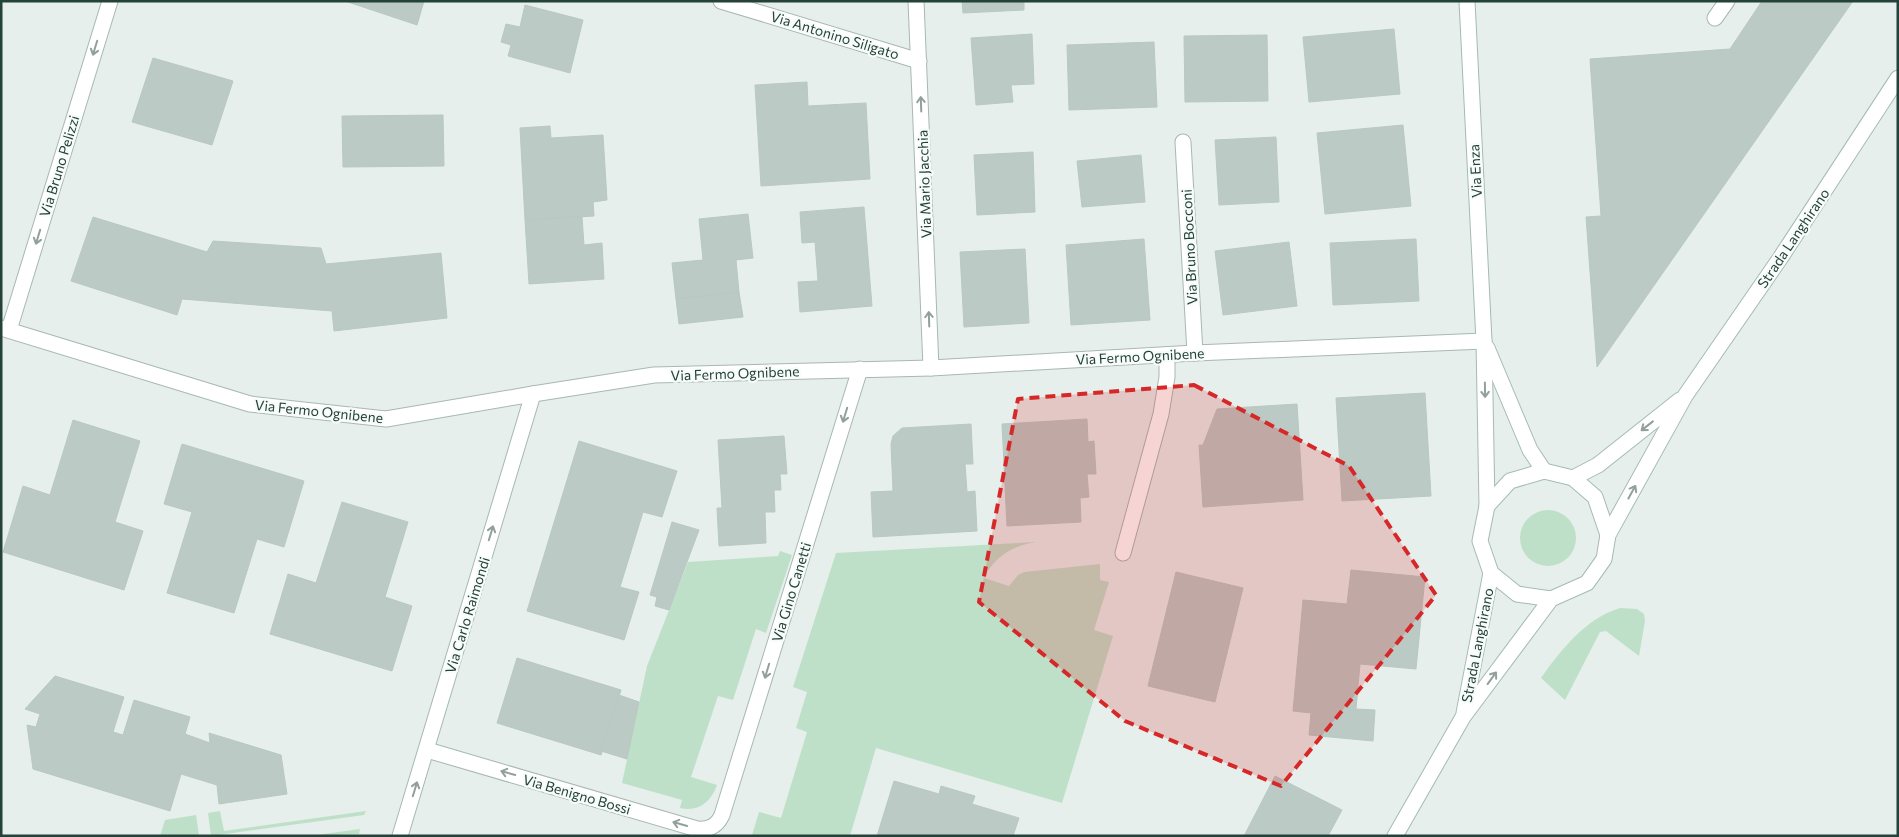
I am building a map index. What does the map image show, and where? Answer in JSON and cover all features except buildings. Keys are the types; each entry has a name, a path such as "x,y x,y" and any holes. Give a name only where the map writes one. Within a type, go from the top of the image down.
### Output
{"street":[{"name":"Via Bruno Pelizzi","path":"5,329 110,1"},
{"name":"Via Antonino Siligato","path":"721,1 919,61"},
{"name":"Via Mario Jacchia","path":"916,1 930,368"},
{"name":"Via Enza","path":"1467,1 1484,341 1487,506"},
{"path":"1715,18 1727,1"},
{"name":"Strada Langhirano","path":"1395,836 1463,717 1551,599 1587,583 1604,559 1608,535 1685,396 1775,265 1898,78"},
{"name":"Via Bruno Bocconi","path":"1183,142 1195,353"},
{"name":"Via Fermo Ognibene","path":"5,329 250,404 386,419 654,375 930,368 1195,353 1484,341"},
{"name":"Via Enza","path":"1484,341 1530,450 1544,471"},
{"path":"1123,553 1161,414 1167,377 1167,355"},
{"name":"Via Gino Canetti","path":"722,815 860,369"},
{"name":"Via Carlo Raimondi","path":"400,836 533,394"},
{"name":"Strada Langhirano","path":"1573,478 1598,465 1685,396"},
{"name":"Strada Langhirano","path":"1463,717 1491,573 1480,541 1487,506 1510,481 1544,471 1573,478 1595,497 1608,535"},
{"name":"Strada Langhirano","path":"1491,573 1517,594 1551,599"},
{"name":"Via Benigno Bossi","path":"426,750 697,828 712,827 719,822 722,815"}],"highlighted area":[{"path":"1194,385 1349,466 1436,595 1281,786 1125,721 979,602 1018,399"}],"green space":[{"path":"1548,510 1559,512 1568,518 1574,527 1576,538 1574,549 1568,558 1559,564 1548,566 1537,564 1528,558 1522,549 1520,538 1522,527 1528,518 1537,512"},
{"path":"1036,542 1019,546 1005,553 993,564 984,578 1009,586 1018,575 1024,572 1100,564 1100,580 1109,582 1094,630 1113,636 1062,803 876,748 850,836 752,835 759,812 781,818 807,732 796,728 807,692 793,687 836,553"},
{"path":"780,551 792,555 766,633 756,629 733,700 718,696 691,777 717,785 708,801 698,807 680,808 682,800 622,783 647,666 688,562 778,556"},
{"path":"1620,608 1637,609 1644,614 1645,621 1639,656 1606,631 1600,632 1565,700 1541,678 1566,646 1585,627 1596,619"},
{"path":"220,811 224,831 366,811 364,815 211,836 208,813"},
{"path":"196,815 199,836 160,836 165,820"},
{"path":"360,829 359,834 309,836"}]}
